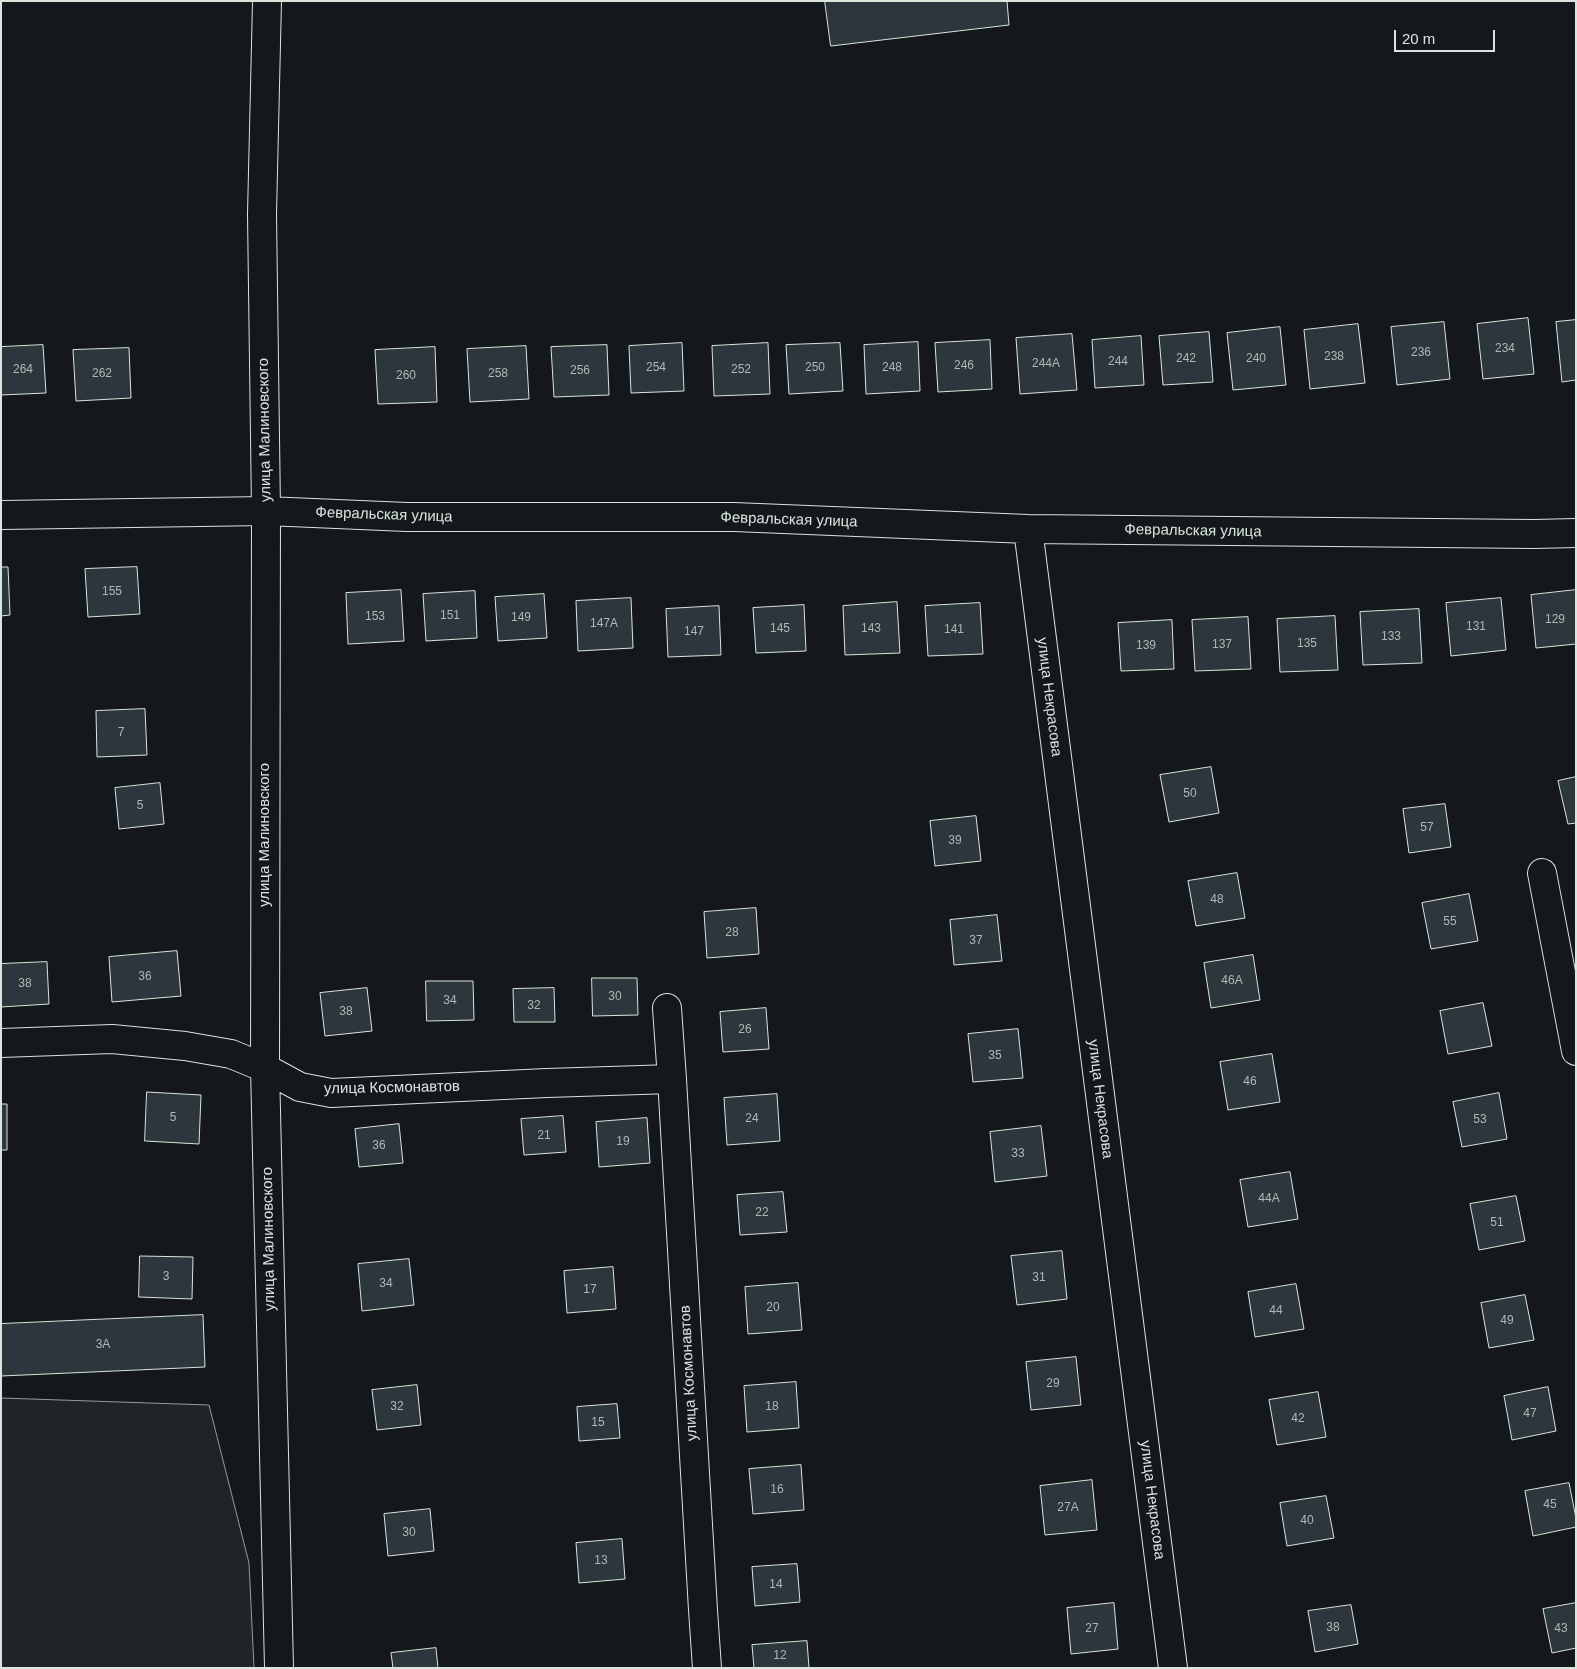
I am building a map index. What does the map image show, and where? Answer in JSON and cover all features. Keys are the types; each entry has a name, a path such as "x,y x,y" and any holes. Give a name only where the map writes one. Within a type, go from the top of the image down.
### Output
{"street":[{"name":"улица Малиновского","path":"267,1 262,214 266,511 265,1068 279,1668"},
{"name":"Февральская улица","path":"1,515 266,511 408,517 734,517 1028,530 1576,533"},
{"name":"улица Некрасова","path":"1028,530 1173,1668"},
{"path":"1542,873 1567,956 1576,1052"},
{"name":"улица Космонавтов","path":"667,1008 707,1668"},
{"name":"улица Космонавтов","path":"1,1043 112,1039 186,1046 231,1054 265,1068 300,1087 331,1093 672,1079"}],"shaded area":[{"path":"1,1398 209,1405 249,1563 254,1668 1,1668"}],"building":[{"path":"825,1 1007,1 1009,25 831,46"},
{"path":"1528,318 1534,374 1483,379 1477,324"},
{"path":"1576,320 1576,380 1562,382 1556,322"},
{"path":"1444,322 1450,379 1397,385 1391,327"},
{"path":"1358,324 1365,383 1310,389 1304,330"},
{"path":"1280,327 1286,385 1233,390 1227,333"},
{"path":"1209,332 1213,382 1163,385 1159,336"},
{"path":"1072,334 1077,390 1020,394 1016,338"},
{"path":"1141,336 1144,385 1095,388 1092,340"},
{"path":"990,340 992,389 938,392 935,343"},
{"path":"918,342 920,391 866,394 864,345"},
{"path":"682,343 684,391 631,393 629,346"},
{"path":"768,343 770,394 714,396 712,346"},
{"path":"840,343 843,391 789,394 786,345"},
{"path":"43,345 46,393 1,395 1,347"},
{"path":"607,345 609,395 554,397 551,347"},
{"path":"526,346 529,399 470,402 467,349"},
{"path":"435,347 437,402 378,404 375,350"},
{"path":"129,348 131,398 76,401 73,350"},
{"path":"1,567 8,567 10,615 1,616"},
{"path":"137,567 140,614 88,617 85,569"},
{"path":"401,590 404,641 348,644 346,593"},
{"path":"1576,590 1576,644 1536,648 1531,595"},
{"path":"475,591 477,638 426,641 423,594"},
{"path":"544,594 547,638 498,641 495,597"},
{"path":"631,598 633,648 578,651 576,601"},
{"path":"1501,598 1506,650 1451,656 1446,603"},
{"path":"897,602 900,653 845,655 843,606"},
{"path":"980,603 983,654 928,656 925,606"},
{"path":"804,605 806,651 756,653 753,608"},
{"path":"719,606 721,655 668,657 666,609"},
{"path":"1419,609 1422,663 1363,665 1360,612"},
{"path":"1335,616 1338,670 1280,672 1277,619"},
{"path":"1248,617 1251,669 1195,671 1192,620"},
{"path":"1172,620 1174,669 1121,671 1118,623"},
{"path":"145,709 147,755 97,757 96,711"},
{"path":"1211,767 1219,813 1169,822 1160,775"},
{"path":"1576,777 1576,823 1568,824 1558,781"},
{"path":"160,783 164,824 119,829 115,788"},
{"path":"1445,804 1451,847 1409,853 1403,809"},
{"path":"976,816 981,861 935,866 930,821"},
{"path":"1237,873 1245,918 1196,926 1188,881"},
{"path":"1469,894 1478,941 1431,949 1422,903"},
{"path":"756,908 759,954 707,958 704,912"},
{"path":"997,915 1002,961 954,965 950,920"},
{"path":"177,951 181,996 112,1002 109,957"},
{"path":"1253,955 1260,1000 1211,1008 1204,963"},
{"path":"47,962 49,1004 1,1007 1,964"},
{"path":"592,978 637,978 638,1015 593,1016"},
{"path":"426,981 473,981 474,1020 427,1021"},
{"path":"367,988 372,1031 325,1036 320,993"},
{"path":"554,988 555,1022 514,1022 513,989"},
{"path":"1483,1003 1492,1046 1448,1054 1440,1011"},
{"path":"766,1008 769,1049 723,1052 720,1012"},
{"path":"1018,1029 1023,1078 973,1082 968,1034"},
{"path":"1272,1054 1280,1102 1228,1110 1220,1062"},
{"path":"147,1092 201,1095 199,1144 145,1141"},
{"path":"1499,1093 1507,1139 1462,1147 1453,1102"},
{"path":"777,1094 780,1141 727,1145 724,1098"},
{"path":"1,1104 7,1104 7,1150 1,1150"},
{"path":"563,1116 566,1152 524,1155 521,1119"},
{"path":"647,1118 650,1163 599,1167 596,1122"},
{"path":"399,1124 403,1163 359,1167 355,1129"},
{"path":"1041,1126 1047,1176 995,1182 990,1132"},
{"path":"1290,1172 1298,1219 1248,1227 1240,1180"},
{"path":"783,1192 787,1232 740,1235 737,1195"},
{"path":"1516,1196 1525,1241 1479,1250 1470,1204"},
{"path":"1062,1251 1067,1299 1017,1305 1011,1256"},
{"path":"140,1256 193,1257 192,1299 139,1297"},
{"path":"409,1259 414,1305 362,1311 358,1264"},
{"path":"613,1267 616,1309 567,1313 564,1271"},
{"path":"798,1283 802,1330 748,1334 745,1287"},
{"path":"1296,1284 1304,1329 1255,1337 1248,1292"},
{"path":"1525,1295 1534,1340 1489,1348 1481,1303"},
{"path":"203,1315 205,1367 1,1376 1,1324"},
{"path":"1076,1357 1081,1405 1031,1410 1026,1362"},
{"path":"796,1382 799,1428 747,1432 744,1386"},
{"path":"417,1385 421,1425 377,1430 372,1390"},
{"path":"1548,1387 1556,1431 1512,1440 1504,1396"},
{"path":"1318,1392 1326,1437 1277,1445 1269,1400"},
{"path":"617,1404 620,1438 579,1441 577,1407"},
{"path":"801,1465 804,1510 753,1514 749,1469"},
{"path":"1092,1480 1097,1530 1045,1535 1040,1486"},
{"path":"1569,1483 1576,1527 1533,1536 1525,1491"},
{"path":"1326,1496 1334,1538 1287,1546 1280,1503"},
{"path":"430,1509 434,1551 388,1556 384,1514"},
{"path":"622,1539 625,1579 579,1583 576,1543"},
{"path":"797,1564 800,1602 755,1606 752,1567"},
{"path":"1114,1603 1118,1649 1071,1654 1067,1608"},
{"path":"1576,1603 1576,1648 1552,1653 1543,1609"},
{"path":"1351,1605 1358,1644 1315,1652 1308,1611"},
{"path":"807,1641 809,1668 754,1668 752,1645"},
{"path":"436,1648 438,1668 393,1668 391,1653"}]}
